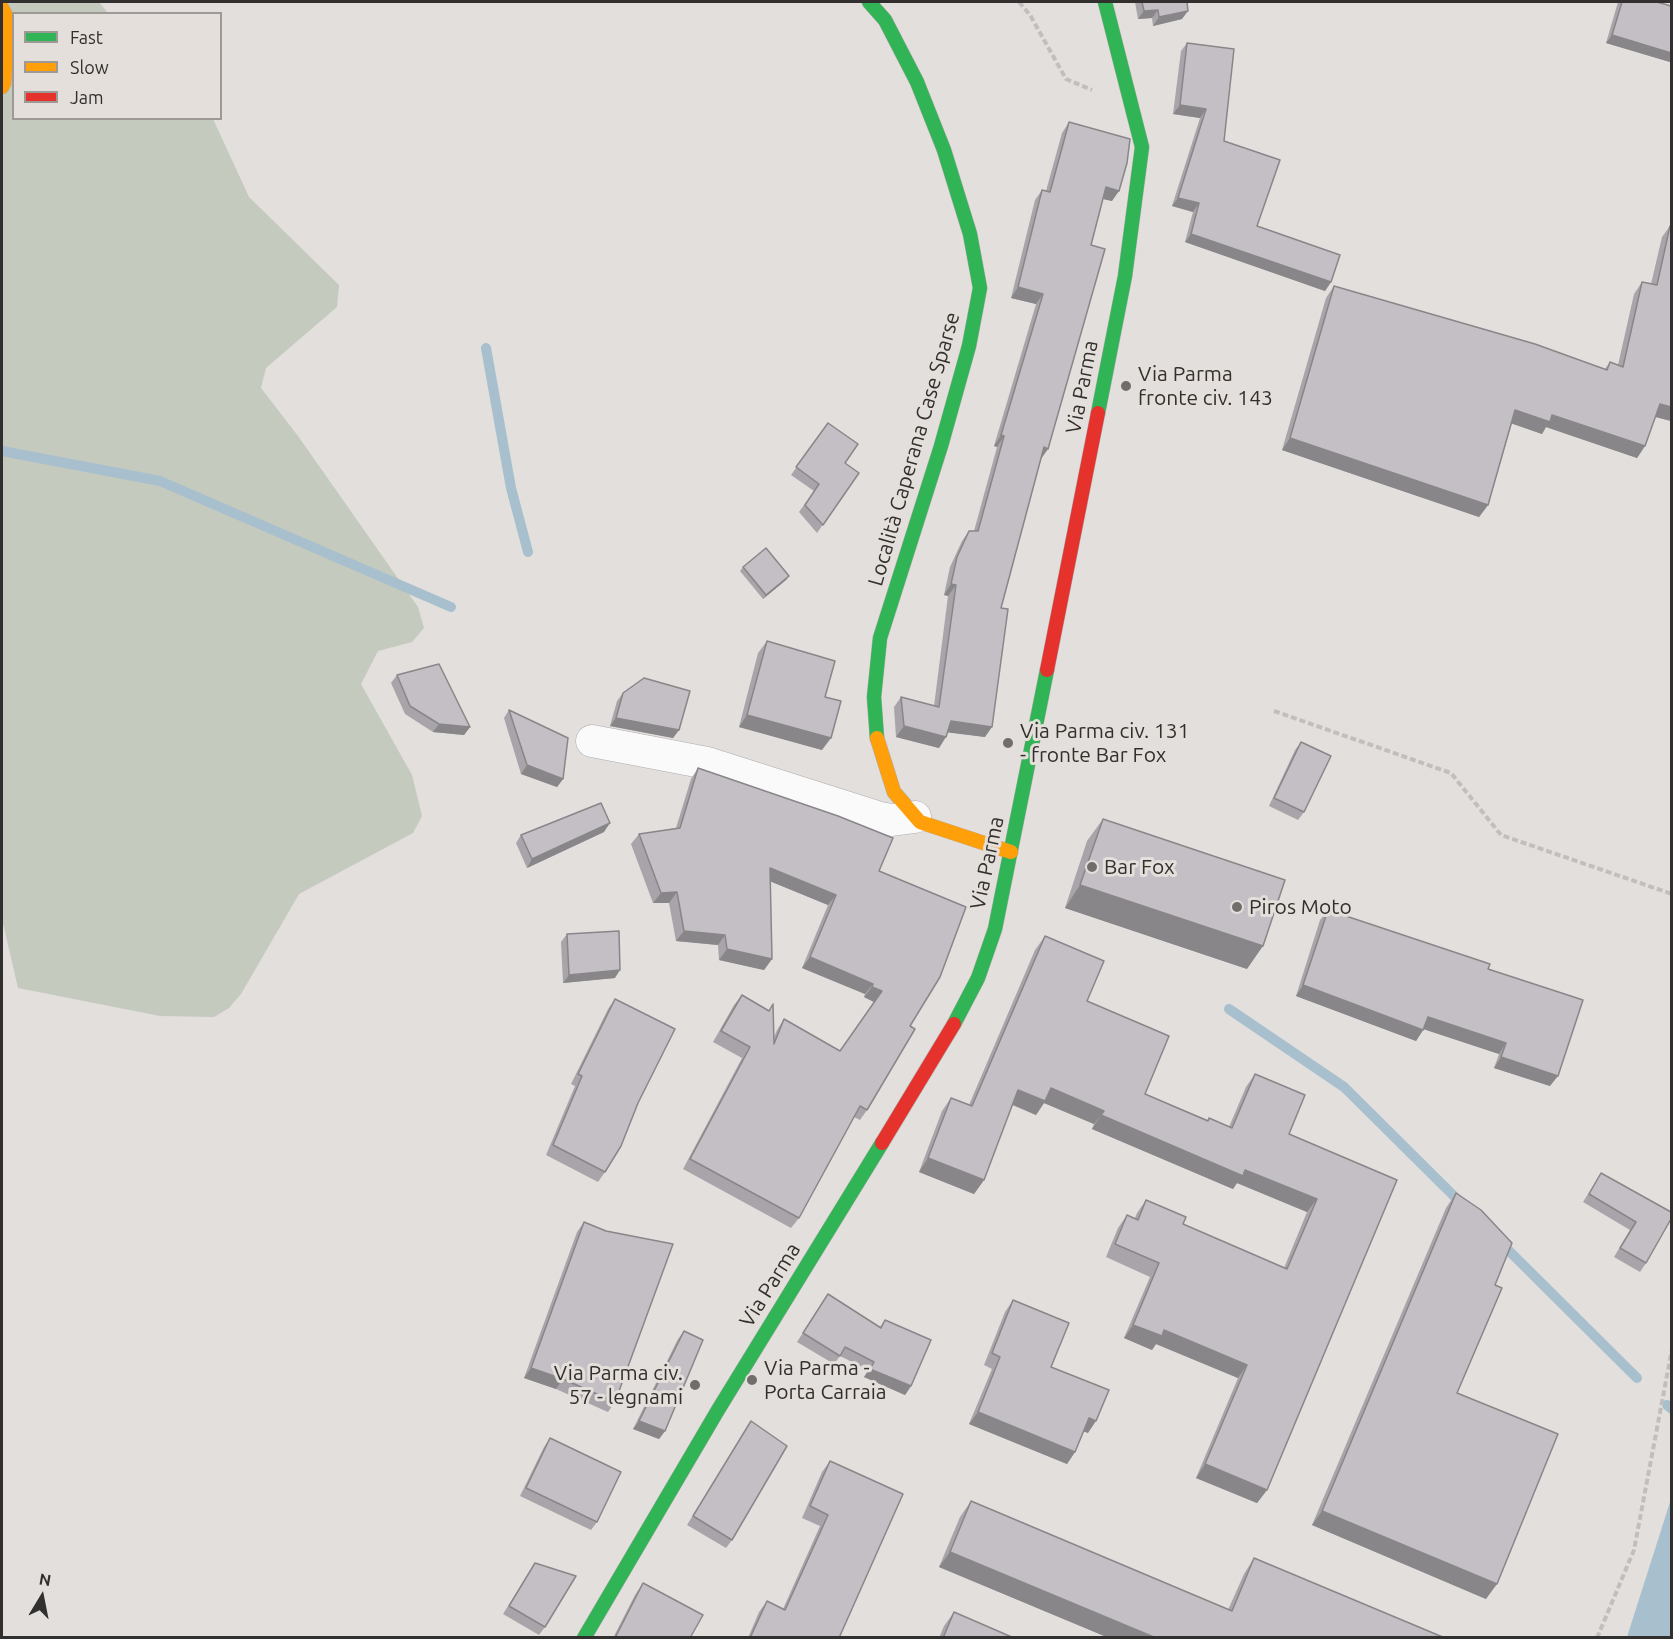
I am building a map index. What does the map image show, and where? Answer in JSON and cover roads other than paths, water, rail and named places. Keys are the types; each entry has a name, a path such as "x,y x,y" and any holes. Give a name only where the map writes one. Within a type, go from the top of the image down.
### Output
{"main road":[{"name":"Località Caperana Case Sparse","path":"869,2 885,20 917,82 944,150 970,234 980,288 969,346 941,446 880,638 874,698 877,738 894,792 920,822 1011,852"},
{"name":"Via Parma","path":"584,1638 724,1400 942,1046 978,978 995,929 1125,276 1142,147 1105,2"},
{"path":"2,8 8,19 2,87"}],"street":[{"path":"592,741 707,763 880,818 892,820 915,817"}],"water":[{"path":"1671,1499 1671,1637 1627,1637"}],"waterway":[{"path":"486,348 511,488 528,552"},
{"path":"2,451 160,481 451,607"},
{"path":"1229,1009 1344,1087 1464,1206"},
{"path":"1499,1241 1637,1378"},
{"path":"1667,1405 1672,1409"}],"place":[{"name":"Via Parma fronte civ. 143","path":"1126,386"},
{"name":"Via Parma civ. 131 - fronte Bar Fox","path":"1008,743"},
{"name":"Bar Fox","path":"1092,867"},
{"name":"Piros Moto","path":"1237,907"},
{"name":"Via Parma - Porta Carraia","path":"752,1380"},
{"name":"Via Parma civ. 57 - legnami","path":"695,1385"}]}
